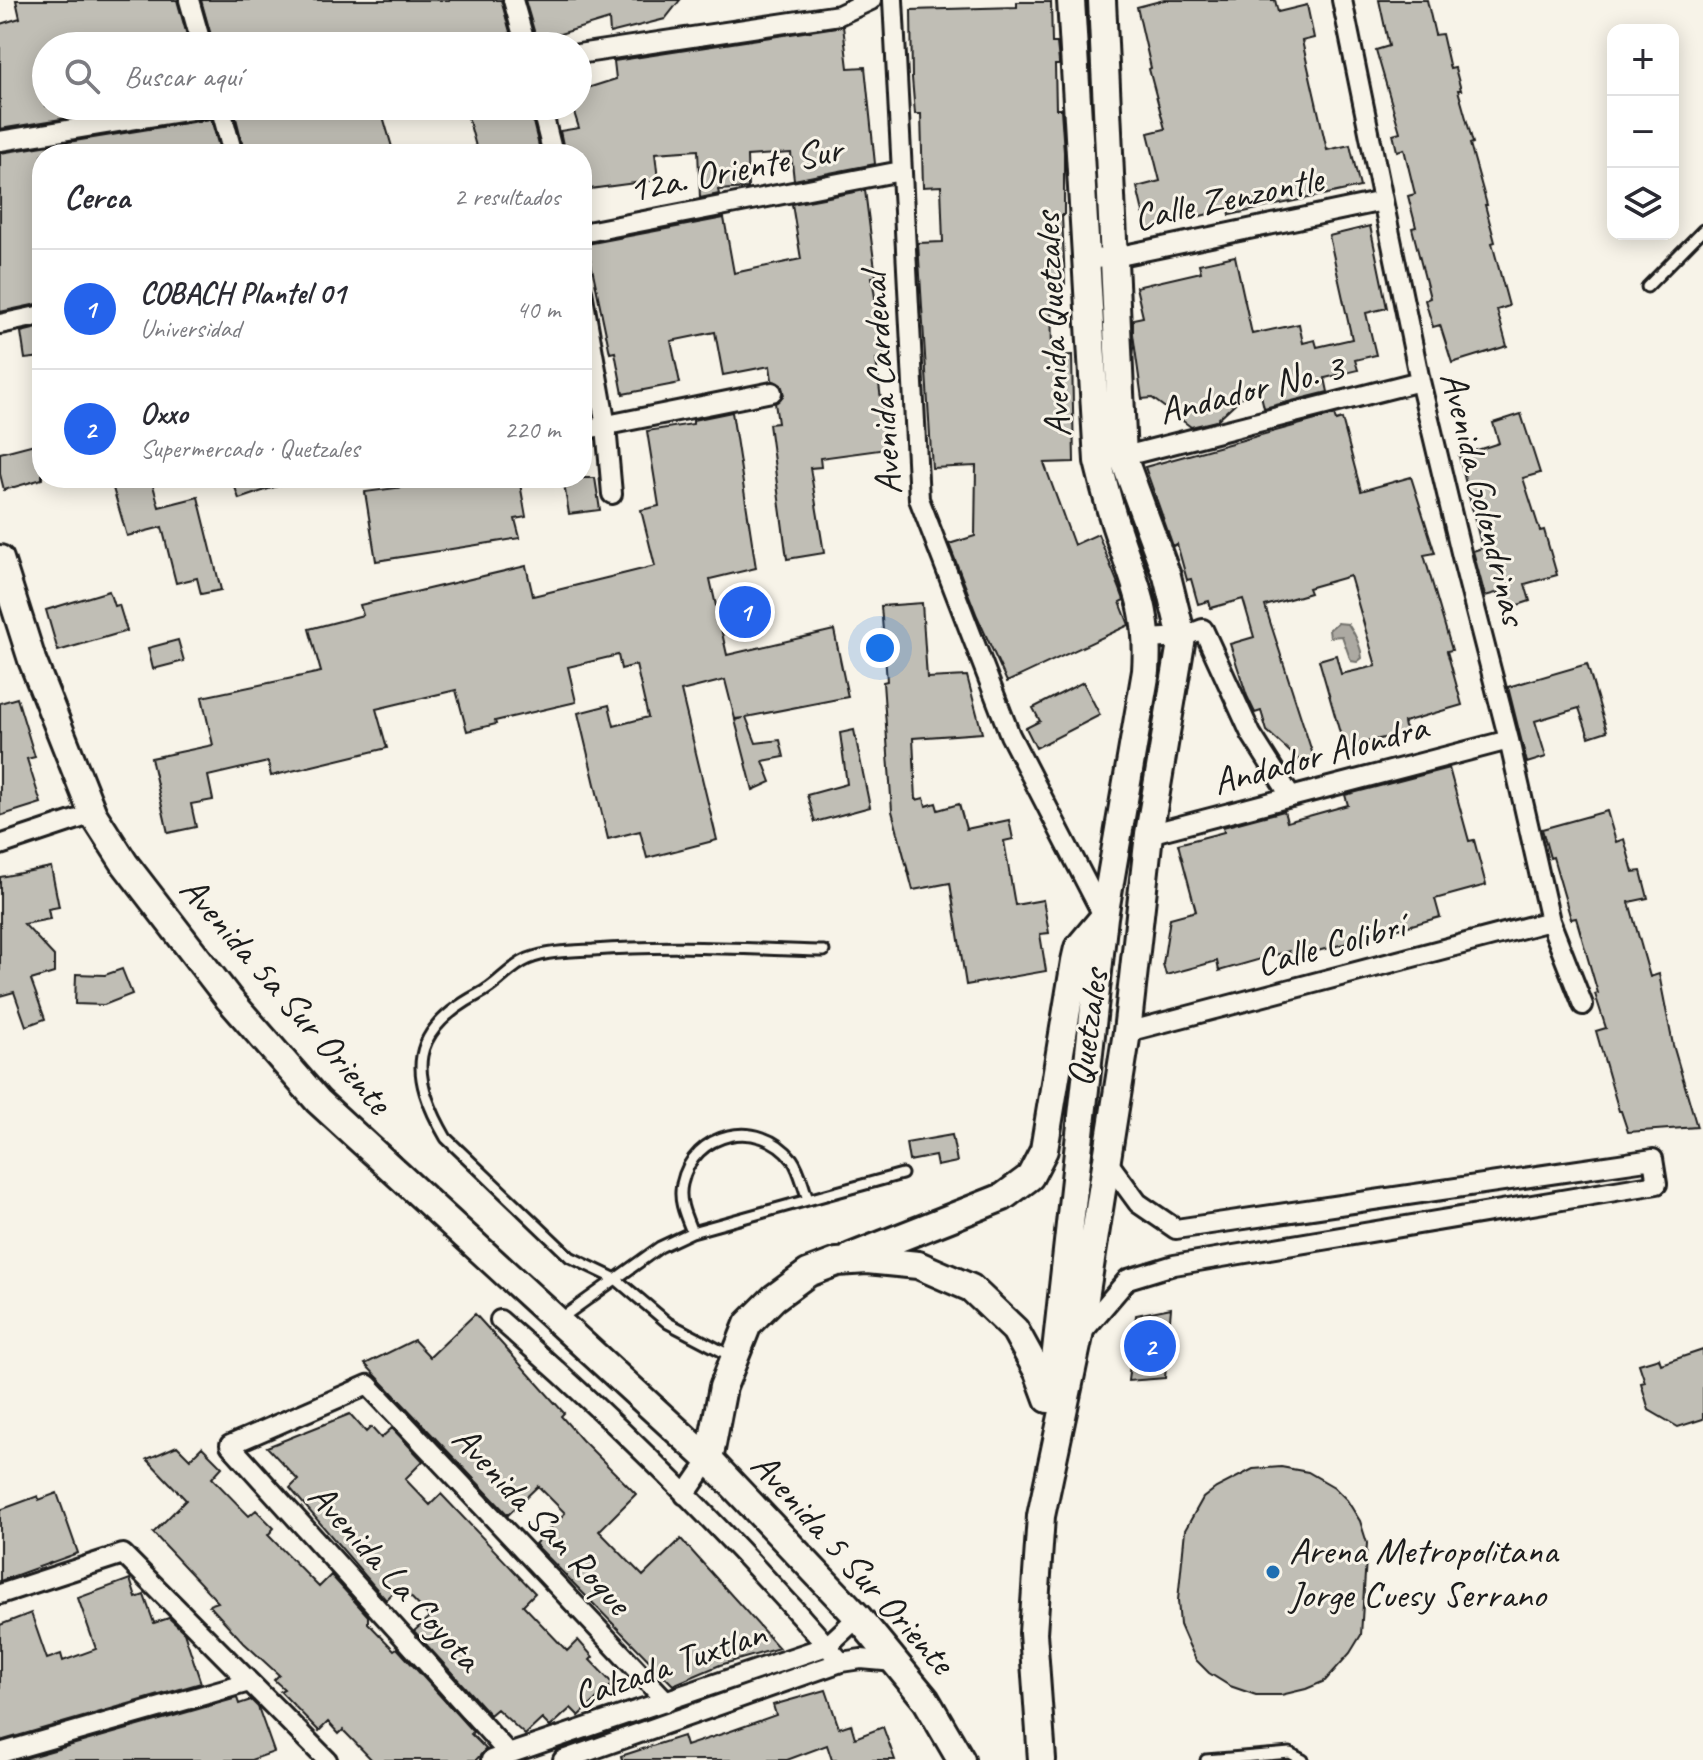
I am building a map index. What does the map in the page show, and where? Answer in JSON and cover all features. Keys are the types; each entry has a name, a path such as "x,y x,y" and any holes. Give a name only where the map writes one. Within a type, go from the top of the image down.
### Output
{"main road":[{"name":"Avenida Quetzales","path":"1071,0 1086,260 1117,530 1142,599 1148,639"},
{"name":"Avenida Quetzales","path":"1102,0 1115,257 1111,459 1192,633"},
{"name":"Avenida 5a Sur Oriente","path":"0,559 32,660 93,814 125,864 229,999 318,1101 709,1460"},
{"name":"Quetzales","path":"1055,1416 1079,1336 1127,1032 1149,834 1192,633"},
{"name":"Quetzales","path":"1055,1416 1104,917 1146,671 1148,639"},
{"path":"709,1460 723,1387 748,1324 774,1298 808,1273 1003,1197 1030,1177 1044,1150 1078,948 1104,917"},
{"path":"837,1262 867,1260 918,1265 971,1288 1015,1330 1038,1372 1055,1416 1041,1516 1033,1633 1042,1760"},
{"name":"Avenida 5 Sur Oriente","path":"709,1460 858,1617 926,1700 961,1760"}],"street":[{"path":"189,0 198,32"},
{"path":"513,0 522,32"},
{"path":"592,52 871,0"},
{"name":"Avenida Cardenal","path":"893,0 919,499 1010,735 1104,917"},
{"name":"Avenida Golondrinas","path":"1342,0 1420,381 1509,740 1550,921 1583,1005"},
{"path":"0,141 131,120"},
{"path":"222,120 230,144"},
{"path":"544,120 550,144"},
{"name":"12a. Oriente Sur","path":"592,231 901,171"},
{"name":"Calle Zenzontle","path":"1086,260 1115,257 1383,201"},
{"path":"0,324 32,317"},
{"path":"592,347 606,426 612,494"},
{"name":"Andador No. 3","path":"1111,459 1420,381"},
{"path":"592,428 772,392"},
{"path":"1148,639 1192,633 1291,797"},
{"name":"Andador Alondra","path":"1149,834 1509,740"},
{"path":"0,845 93,814"},
{"name":"Calle Colibrí","path":"1127,1032 1550,921"},
{"path":"1079,1336 1128,1279 1174,1265 1657,1184 1653,1159 1176,1229 1138,1203 1105,1158"},
{"path":"1441,1190 1448,1219"},
{"path":"500,1320 601,1411 685,1495 841,1662"},
{"name":"Avenida La Coyota","path":"368,1385 230,1445 500,1757"},
{"name":"Avenida San Roque","path":"368,1385 667,1702"},
{"path":"685,1495 709,1460"},
{"path":"0,1594 123,1554 327,1760"},
{"name":"Calzada Tuxtlan","path":"500,1757 827,1646 858,1617"},
{"name":"Calzada Tuxtlan","path":"563,1760 841,1662 861,1659 895,1662"},
{"path":"0,1753 249,1682"}],"lane":[{"path":"1647,287 1703,230"},
{"path":"735,1357 668,1323 616,1279 570,1257 446,1138 433,1116 421,1066 424,1043 437,1022 458,1005 496,985 512,968 529,958 555,952 643,946 824,951"},
{"path":"692,1232 682,1208 681,1187 688,1166 700,1149 718,1138 739,1133 760,1136 779,1146 794,1161 808,1199"},
{"path":"557,1321 660,1247 692,1232 902,1174"},
{"path":"1206,1760 1290,1753 1303,1760"}],"shaded area":[{"path":"1337,623 1348,624 1355,636 1362,658 1357,662 1351,661 1342,636 1330,637 1329,630"}],"building":[{"path":"16,0 177,0 186,32 32,32 32,120 55,120 0,129 0,24 20,18"},
{"path":"201,0 501,0 510,32 210,32"},
{"path":"525,0 680,0 665,19 610,33 609,19 566,32 534,32"},
{"path":"1164,0 1275,0 1278,12 1307,5 1314,38 1302,41 1327,150 1350,145 1360,187 1230,215 1229,209 1147,229 1137,187 1160,181 1148,133 1165,129 1137,7"},
{"path":"1379,0 1427,0 1435,35 1442,34 1450,69 1455,68 1461,90 1458,90 1473,143 1470,144 1509,306 1497,310 1507,346 1452,363 1440,325 1433,327 1425,300 1430,298 1412,228 1416,227 1408,196 1415,194 1404,149 1397,151 1393,134 1400,132 1376,50 1389,46"},
{"path":"1017,2 1051,2 1052,43 1057,43 1059,62 1055,65 1056,109 1061,109 1064,152 1062,215 1065,284 1051,285 1052,356 1072,355 1074,462 1044,463 1074,545 1098,534 1124,600 1120,602 1129,625 1007,682 949,544 975,536 976,466 932,468 918,243 943,242 941,186 923,187 921,114 915,114 912,78 911,10 1017,7"},
{"path":"843,26 848,68 865,67 875,164 794,180 791,153 747,156 748,188 718,190 719,194 700,198 698,150 655,153 658,180 592,189 592,144 563,144 560,131 579,128 576,120 592,120 592,87 616,79 614,61"},
{"path":"211,120 218,144 56,144"},
{"path":"236,120 384,120 391,144 242,144"},
{"path":"469,120 532,120 538,144 475,144"},
{"path":"32,148 32,305 0,312 0,153"},
{"path":"865,190 876,277 872,277 884,358 876,359 887,449 820,458 821,467 810,468 824,553 787,559 769,424 778,423 775,403 784,395 781,385 772,380 770,366 723,375 715,332 671,341 680,383 623,394 615,352 610,353 592,268 592,243 724,218 734,273 801,259 792,204"},
{"path":"1370,226 1387,308 1366,313 1376,355 1355,360 1358,370 1325,378 1328,392 1264,408 1258,382 1216,421 1191,427 1152,398 1142,399 1133,334 1133,319 1143,317 1136,287 1201,272 1199,264 1235,256 1252,334 1299,324 1303,343 1315,340 1317,347 1352,339 1329,236"},
{"path":"32,329 32,358 25,359 21,332"},
{"path":"732,412 756,568 710,579 727,655 834,630 848,697 746,717 756,743 780,740 784,757 763,761 771,782 753,790 735,720 743,718 735,719 725,680 681,691 717,840 647,858 640,831 608,839 578,713 609,705 614,726 648,717 636,665 621,669 618,655 568,667 576,702 495,721 496,724 467,731 456,690 376,709 387,748 271,776 268,762 208,776 213,800 191,804 196,827 168,833 151,758 213,745 202,697 321,672 309,629 363,615 360,605 526,566 533,596 655,566 641,510 659,506 647,431 693,424 693,420"},
{"path":"1521,414 1540,473 1523,478 1540,531 1544,530 1557,575 1525,584 1530,601 1512,607 1507,590 1485,596 1473,551 1482,548 1459,456 1499,443 1493,423"},
{"path":"1334,415 1336,421 1342,419 1361,491 1411,477 1435,553 1424,555 1452,650 1447,651 1462,705 1404,722 1406,733 1344,747 1319,660 1336,655 1341,674 1376,666 1350,576 1308,588 1310,593 1265,606 1314,758 1301,762 1267,731 1261,711 1255,713 1247,696 1230,644 1254,637 1243,599 1211,608 1209,601 1198,604 1191,579 1187,580 1177,544 1173,546 1145,467"},
{"path":"32,445 32,482 4,490 0,453"},
{"path":"592,478 595,478 600,510 569,514 565,488 592,488"},
{"path":"113,488 154,488 159,507 198,497 221,590 201,594 197,578 176,583 162,527 127,536"},
{"path":"235,488 271,488 239,499"},
{"path":"396,488 521,488 526,517 515,519 520,538 376,561 365,492"},
{"path":"109,591 114,606 119,605 127,631 58,651 46,610"},
{"path":"922,603 927,678 967,676 982,733 913,738 916,800 924,798 926,806 936,803 938,810 959,804 966,829 1009,820 1013,839 1004,841 1015,905 1043,900 1049,933 1040,934 1046,971 966,985 950,883 913,890 892,811 881,606"},
{"path":"178,640 184,661 153,669 148,648"},
{"path":"1587,664 1607,731 1589,737 1579,708 1535,721 1546,757 1527,763 1508,687"},
{"path":"1083,682 1100,715 1036,748 1026,728 1040,721 1033,708"},
{"path":"17,698 35,757 27,759 41,803 0,816 0,703"},
{"path":"854,730 870,807 815,822 807,795 847,784 840,733"},
{"path":"1449,768 1469,841 1474,840 1486,885 1435,899 1440,917 1355,941 1291,958 1289,951 1219,971 1217,961 1166,975 1163,964 1170,918 1196,911 1178,844 1224,832 1223,827 1284,811 1287,822 1348,805 1345,795"},
{"path":"1607,811 1616,842 1624,839 1633,872 1641,871 1648,898 1629,902 1650,977 1659,974 1673,1045 1697,1127 1628,1132 1596,1031 1606,1028 1595,994 1598,993 1576,918 1571,919 1542,829"},
{"path":"51,867 59,907 48,909 50,919 24,924 54,956 54,973 31,980 45,1019 26,1026 14,992 0,996 0,877"},
{"path":"122,969 132,994 104,1005 75,1004 76,974 105,975"},
{"path":"952,1135 957,1162 937,1166 935,1156 909,1161 906,1143"},
{"path":"1171,1308 1165,1378 1128,1381 1136,1315"},
{"path":"475,1314 564,1413 561,1416 582,1440 636,1494 599,1531 643,1576 681,1539 779,1648 720,1665 673,1685 535,1544 565,1513 538,1486 508,1515 365,1364 414,1340 430,1357"},
{"path":"1703,1350 1703,1419 1678,1427 1649,1410 1639,1364 1659,1358 1661,1364"},
{"path":"350,1414 366,1432 371,1427 381,1438 392,1428 423,1461 405,1479 430,1505 441,1494 535,1593 523,1605 567,1651 578,1640 593,1657 590,1660 613,1684 579,1716 571,1708 550,1727 542,1719 525,1735 497,1709 490,1715 414,1631 430,1617 400,1586 386,1600 290,1488 298,1480 267,1447"},
{"path":"177,1446 190,1459 202,1447 222,1467 212,1478 249,1516 256,1510 274,1528 268,1535 319,1587 331,1575 368,1616 368,1623 394,1650 397,1648 473,1732 471,1734 486,1749 476,1760 372,1760 343,1730 339,1734 328,1722 319,1731 280,1691 284,1689 274,1680 279,1675 209,1605 218,1602 153,1533 186,1500 147,1459"},
{"name":"Arena Metropolitana Jorge Cuesy Serrano","path":"1281,1467 1308,1472 1334,1487 1347,1500 1360,1521 1367,1543 1361,1635 1350,1653 1325,1681 1281,1695 1256,1695 1230,1686 1209,1673 1196,1660 1180,1625 1178,1600 1185,1530 1203,1498 1216,1488 1253,1469"},
{"path":"57,1493 78,1553 0,1581 0,1510 38,1496 39,1500"},
{"path":"130,1579 136,1598 144,1595 154,1623 169,1618 184,1632 201,1683 0,1741 0,1625 31,1613 47,1659 61,1654 63,1661 96,1649 78,1598"},
{"path":"826,1690 839,1728 851,1724 855,1738 883,1727 895,1760 832,1760 827,1745 787,1760 622,1760 621,1756 683,1736 686,1746 731,1731 776,1715 773,1705"},
{"path":"237,1698 239,1704 251,1700 258,1707 274,1752 251,1760 19,1760"}],"place":[{"name":"COBACH Plantel 01","path":"745,612"},
{"name":"Oxxo","path":"1150,1346"},
{"name":"Arena Metropolitana Jorge Cuesy Serrano","path":"1273,1572"}]}
